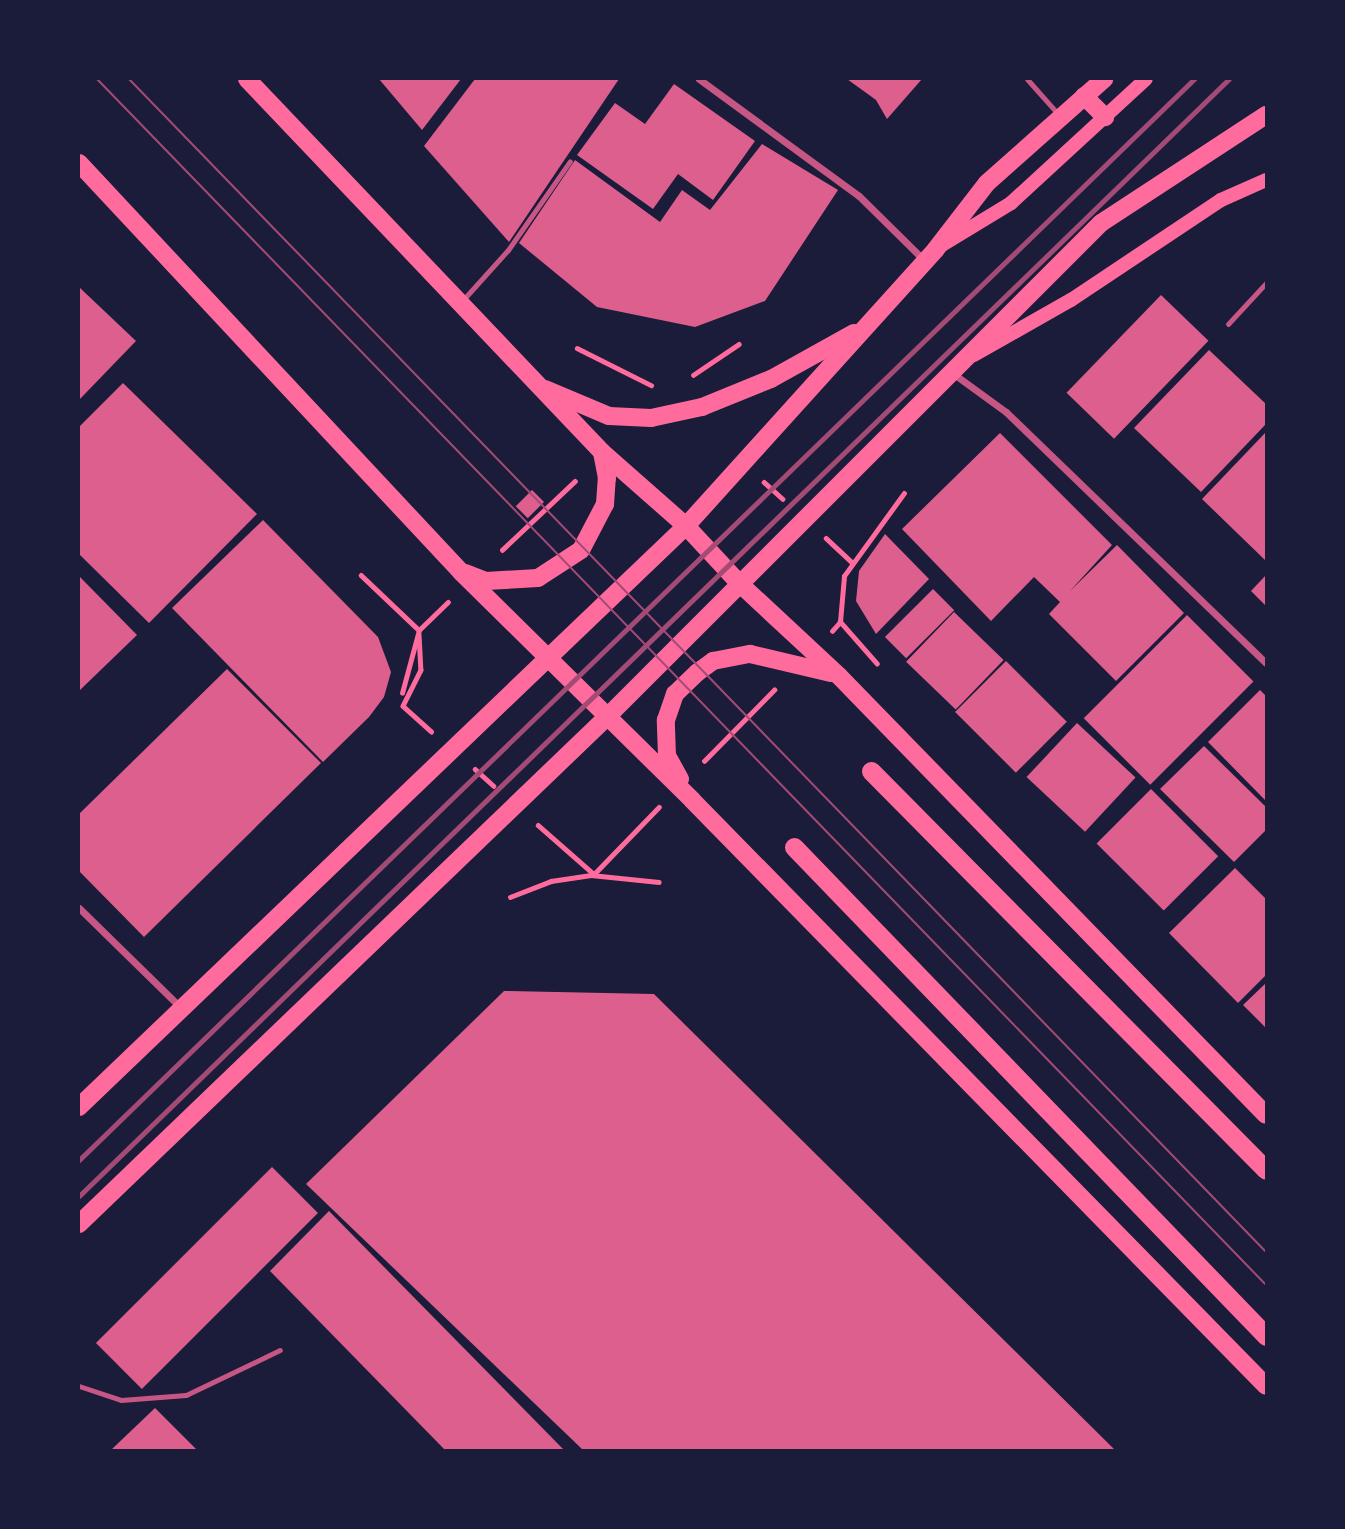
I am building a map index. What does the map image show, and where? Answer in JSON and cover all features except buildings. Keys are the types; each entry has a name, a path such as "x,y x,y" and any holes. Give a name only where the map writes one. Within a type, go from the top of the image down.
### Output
{"highway":[{"path":"872,771 1266,1170"},
{"path":"794,847 1266,1336"}],"main road":[{"path":"247,79 603,452 686,526 739,583 839,676 1266,1115"},
{"path":"79,1107 550,660 686,526 930,255 987,183 1104,79"},
{"path":"930,255 1011,203 1146,79"},
{"path":"1084,96 1105,117"},
{"path":"79,1224 608,716 1059,262 1143,191 1266,115"},
{"path":"79,163 461,572 692,800 1266,1386"},
{"path":"956,367 1071,300 1221,201 1266,180"},
{"path":"541,388 609,416 651,418 702,407 771,379 866,326"},
{"path":"461,572 486,581 538,578 581,550 605,504 603,452"},
{"path":"692,800 670,765 664,734 668,706 686,680 713,661 733,654 794,662 839,676"}],"street":[{"path":"699,79 859,196 930,255"},
{"path":"956,367 1266,663"},
{"path":"79,908 181,1009"}],"lane":[{"path":"1027,79 1061,117"},
{"path":"460,303 508,250 570,161"},
{"path":"1228,324 1266,283"},
{"path":"79,1386 121,1400 187,1395 279,1350"}],"path":[{"path":"689,378 738,344"},
{"path":"577,348 664,392"},
{"path":"498,554 578,478"},
{"path":"821,642 841,623 844,576 904,493"},
{"path":"361,575 418,630"},
{"path":"402,693 418,630 458,592"},
{"path":"841,623 877,664"},
{"path":"698,768 783,680"},
{"path":"594,874 670,797"},
{"path":"509,897 551,881 594,874 659,882"}],"tram line":[{"path":"97,79 1266,1285"},
{"path":"129,79 1266,1252"}],"railway":[{"path":"79,1160 1194,79"},
{"path":"79,1196 1229,79"}]}
